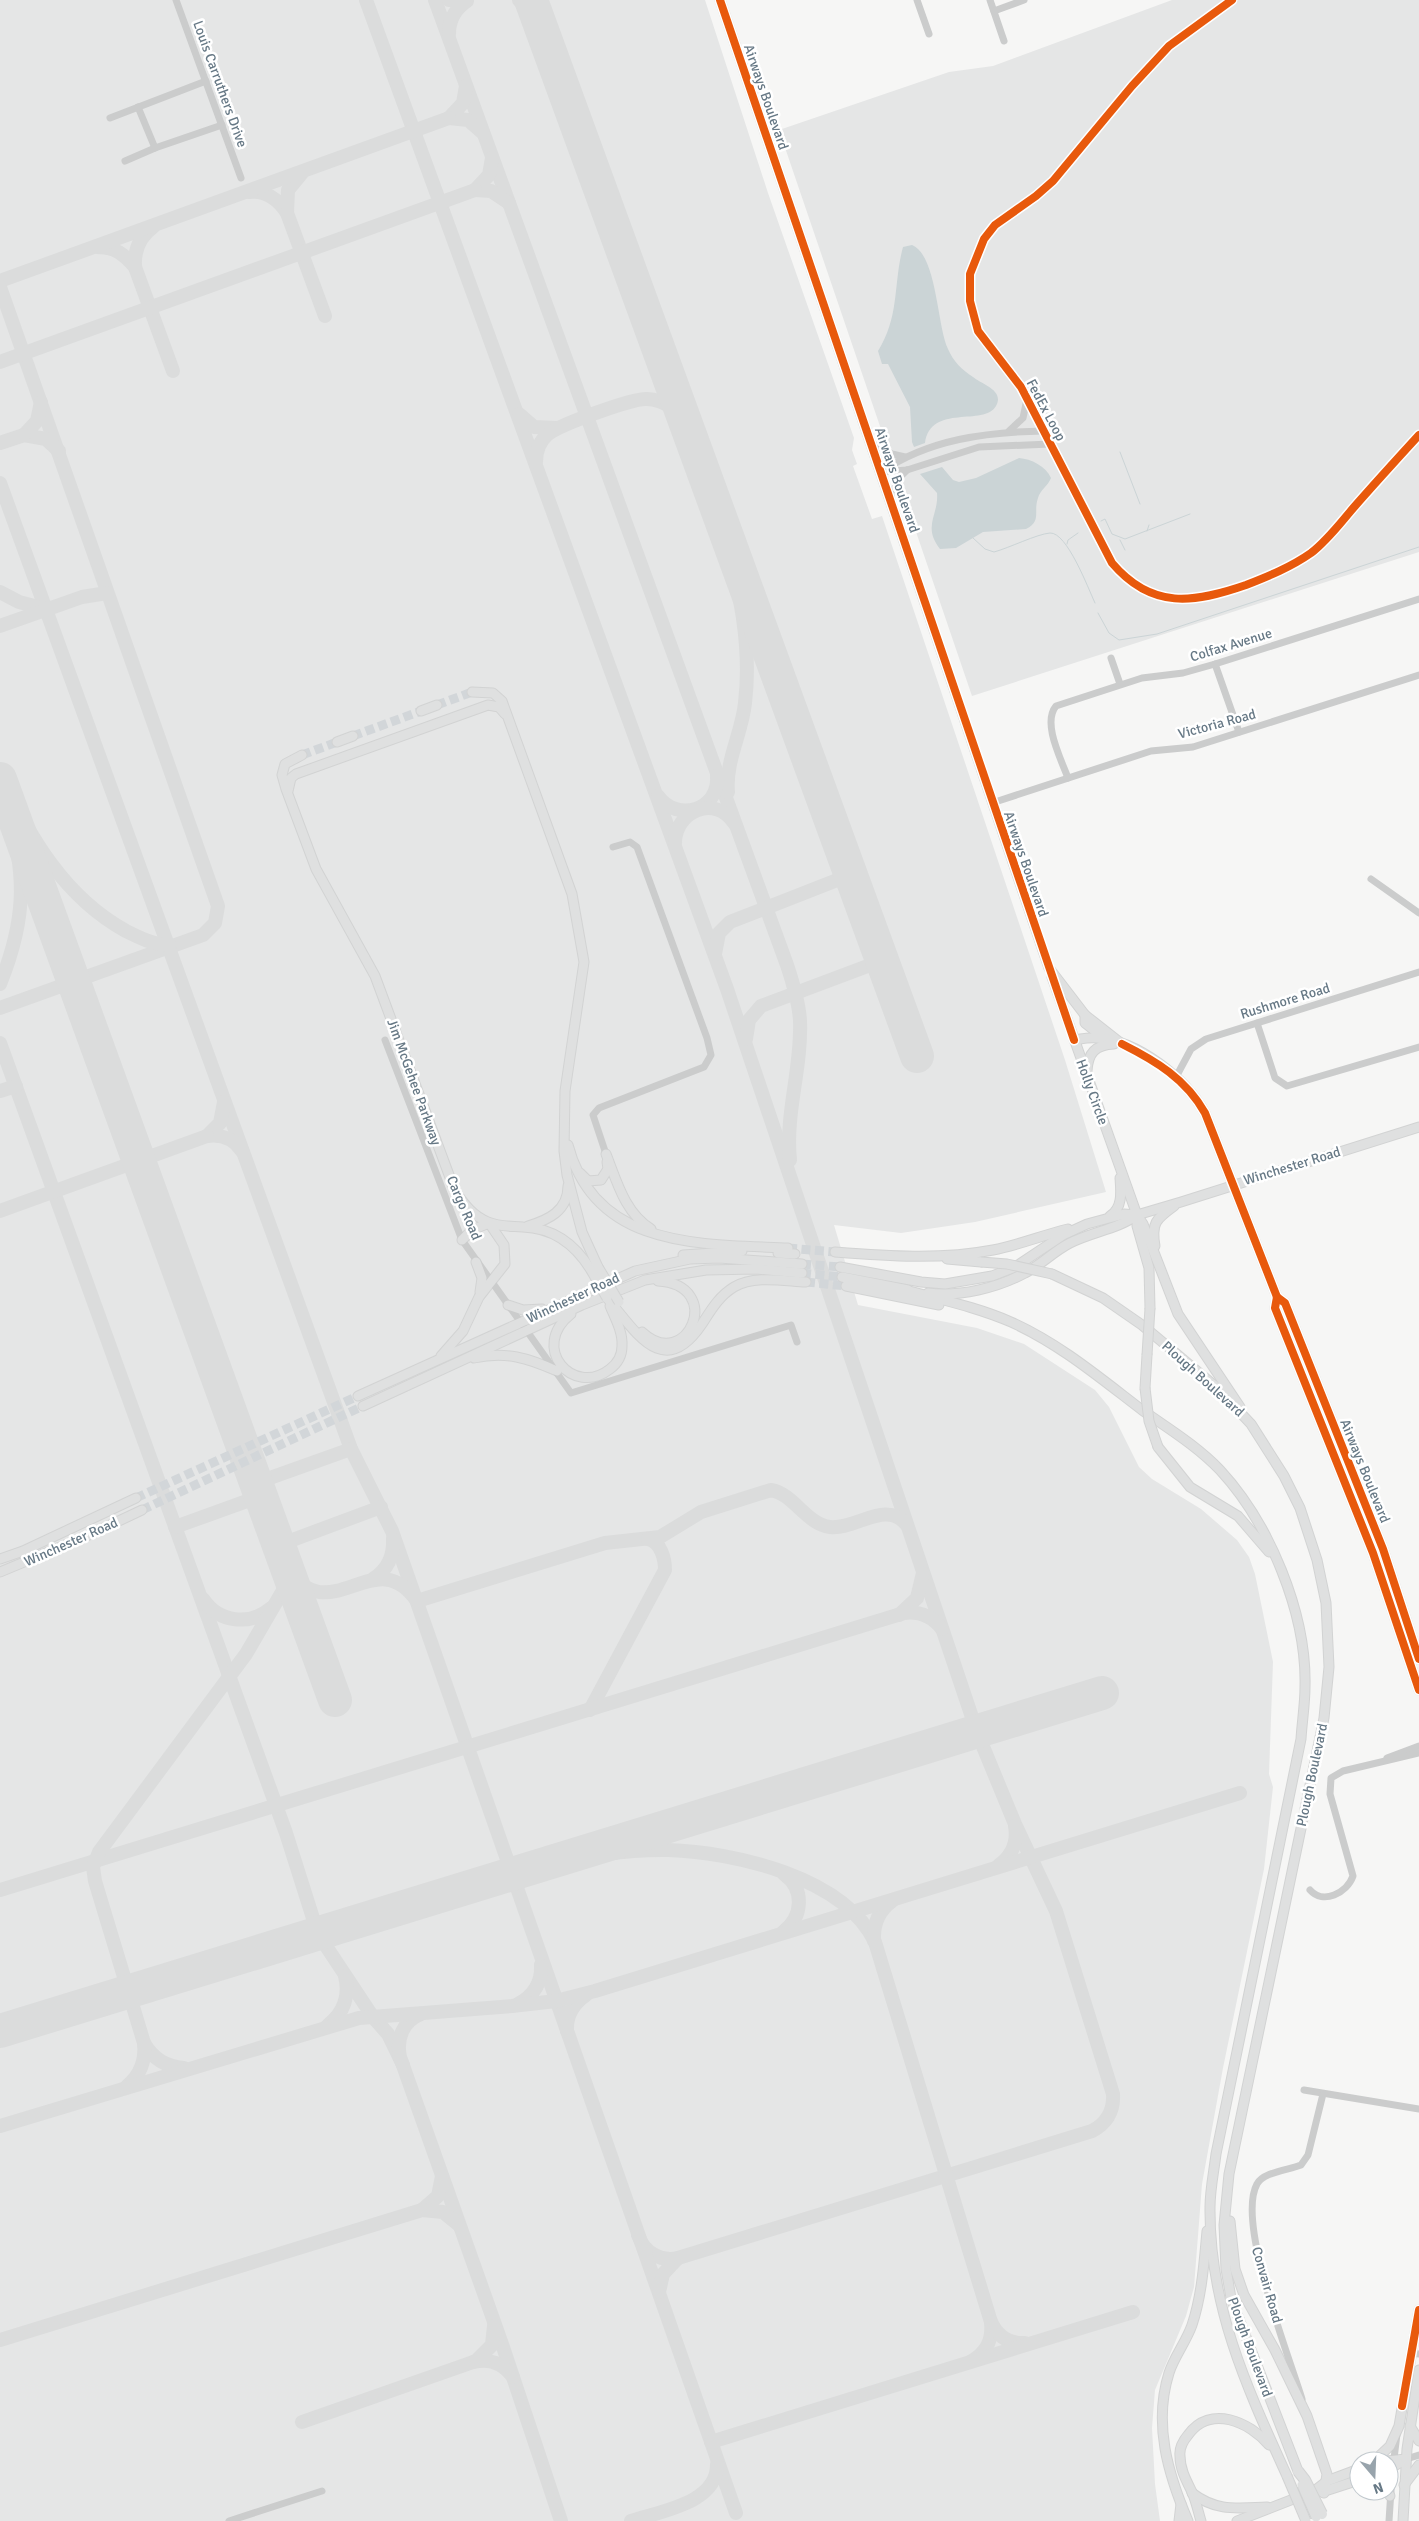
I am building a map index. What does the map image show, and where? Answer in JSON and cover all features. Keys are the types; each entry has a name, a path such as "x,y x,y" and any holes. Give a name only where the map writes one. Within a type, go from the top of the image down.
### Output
{"highway":[{"path":"1298,2470 1305,2480 1319,2517"}],"main road":[{"name":"Airways Boulevard","path":"720,0 1049,968 1085,1015 1122,1044 1150,1059 1176,1077 1195,1096 1205,1113 1277,1297 1275,1308 1373,1553 1419,1690"},
{"path":"472,692 493,693 502,701 572,894 584,962 565,1091 564,1131 568,1194 561,1209 541,1222 523,1227"},
{"path":"421,711 438,705"},
{"path":"288,793 291,778 296,774 488,705 499,707 507,716"},
{"path":"337,742 353,736"},
{"name":"Jim McGehee Parkway","path":"302,755 291,759 283,769 288,793 326,889 362,949 375,976 455,1191 476,1216 489,1223 545,1231 564,1239 594,1268 608,1298"},
{"name":"Holly Circle","path":"1049,968 1136,1214"},
{"path":"1085,1015 1085,1023 1089,1028 1106,1040"},
{"name":"Airways Boulevard","path":"1074,1040 1096,1038 1122,1044"},
{"path":"1086,1075 1091,1052 1106,1044 1122,1044"},
{"name":"Winchester Road","path":"840,1267 921,1282 945,1284 992,1276 1015,1267 1063,1235 1087,1224 1181,1202 1233,1184 1418,1129"},
{"path":"564,1131 574,1165 582,1183 593,1198 607,1210 628,1223 664,1237 720,1245 791,1251 695,1253 670,1258 635,1271"},
{"path":"574,1165 584,1178 595,1182 605,1176 608,1169 606,1154"},
{"path":"606,1154 626,1203 647,1227 664,1237"},
{"path":"1107,1218 1115,1212 1119,1204 1121,1191 1119,1165"},
{"path":"568,1175 582,1232 594,1268 641,1332 654,1342 672,1342 687,1334 695,1317 692,1298 687,1291 676,1284 645,1280"},
{"path":"1162,1276 1153,1229 1156,1221 1181,1202"},
{"path":"1136,1214 1143,1224 1178,1314 1252,1424"},
{"path":"1136,1214 1137,1226 1149,1268 1150,1308 1145,1388 1149,1421 1158,1447 1190,1487 1238,1516 1278,1562"},
{"name":"Winchester Road","path":"842,1277 902,1289 948,1293 966,1292 998,1284 1026,1272 1068,1244 1127,1222 1136,1214"},
{"path":"435,1362 463,1331 479,1297 505,1264 506,1254 500,1236 489,1223 472,1230 462,1240"},
{"path":"835,1252 902,1256 969,1254 993,1250 1087,1224"},
{"name":"Plough Boulevard","path":"902,1256 1006,1264 1052,1274 1104,1298 1142,1325 1216,1387 1252,1424 1284,1476 1300,1508 1317,1560 1326,1603 1329,1667 1324,1718 1265,1995 1254,2062 1229,2174 1224,2225 1226,2269 1231,2298 1267,2395 1298,2470"},
{"name":"Winchester Road","path":"363,1406 452,1364 523,1326 550,1309 635,1271 690,1259 719,1258 803,1273"},
{"path":"476,1262 482,1278 479,1297"},
{"name":"Winchester Road","path":"358,1396 523,1326 645,1280 706,1270 756,1269 803,1273"},
{"path":"608,1298 638,1337 647,1345 667,1349 685,1343 694,1335 715,1302 735,1286 803,1273"},
{"path":"846,1286 990,1315"},
{"path":"902,1289 990,1315"},
{"name":"Airways Boulevard","path":"1277,1297 1285,1302 1383,1549 1419,1659"},
{"path":"582,1305 556,1329 554,1350 557,1359 569,1373 579,1377 594,1377 615,1365 621,1354 621,1335 608,1298"},
{"path":"508,1305 526,1311 550,1309"},
{"name":"Plough Boulevard","path":"990,1315 1010,1322 1052,1344 1175,1431 1219,1469 1244,1500 1278,1562 1293,1601 1300,1638 1305,1685 1301,1740 1216,2154 1210,2206 1213,2259 1223,2316 1238,2364 1306,2521"},
{"path":"452,1364 494,1354 517,1355 557,1371"},
{"name":"Winchester Road","path":"0,1559 46,1541 136,1498"},
{"name":"Winchester Road","path":"0,1572 89,1536 142,1510"},
{"path":"1229,2174 1230,2229 1235,2269 1244,2295 1275,2350 1307,2416"},
{"path":"1188,2521 1181,2504 1164,2444 1161,2426 1162,2398 1169,2372 1192,2327 1198,2305 1210,2206"},
{"path":"1385,2451 1390,2446 1399,2426 1415,2354 1419,2310"},
{"path":"1403,2521 1406,2459 1419,2370"},
{"name":"Convair Road","path":"1307,2416 1327,2480"},
{"path":"1201,2521 1182,2469 1179,2455 1183,2442 1192,2428 1216,2418 1232,2420 1249,2426 1262,2436 1277,2455"},
{"path":"1410,2424 1419,2441"},
{"path":"1399,2461 1406,2459"},
{"path":"1404,2485 1419,2465"},
{"path":"1319,2492 1327,2480 1349,2472"},
{"path":"1237,2521 1272,2507 1349,2483"},
{"path":"1192,2493 1206,2503 1227,2508 1272,2507"},
{"path":"1179,2521 1181,2504"}],"street":[{"name":"Louis Carruthers Drive","path":"176,0 241,178"},
{"path":"917,0 929,34"},
{"path":"990,0 1004,41"},
{"path":"994,11 1024,0"},
{"name":"FedEx Loop","path":"1232,0 1194,26 1160,55 1053,181 1036,196 1000,221 984,239 970,274 971,308 981,336 1013,375 1027,399 1108,558 1130,582 1151,593 1189,600 1209,597 1271,576 1312,552 1331,534 1419,435"},
{"path":"110,118 206,81"},
{"path":"138,107 155,148"},
{"path":"125,161 155,148 222,125"},
{"path":"1008,432 1023,418 1027,399"},
{"path":"881,472 908,456 954,441 982,434 1043,431"},
{"path":"954,441 958,453"},
{"path":"871,442 892,454 908,456"},
{"path":"881,472 907,470 958,453 992,446 1050,444"},
{"path":"890,499 899,478 907,470"},
{"name":"Colfax Avenue","path":"1068,778 1049,723 1051,712 1056,706 1142,678 1183,673 1215,664 1419,599"},
{"path":"1111,658 1120,684"},
{"path":"1215,664 1239,732"},
{"name":"Victoria Road","path":"992,803 1151,750 1193,747 1419,675"},
{"path":"606,1154 593,1115 599,1108 704,1067 710,1055 707,1038 640,852 630,842 613,847"},
{"path":"1371,879 1419,913"},
{"name":"Rushmore Road","path":"1176,1077 1191,1049 1206,1039 1419,972"},
{"path":"1257,1023 1275,1078 1287,1086 1419,1047"},
{"name":"Cargo Road","path":"385,1040 462,1240 490,1282 557,1371 571,1393 791,1325 797,1342"},
{"path":"1310,1890 1316,1896 1338,1894 1348,1885 1352,1876 1352,1867 1331,1800 1329,1789 1331,1778 1339,1772 1387,1759 1419,1746"},
{"path":"1387,1759 1396,1759 1419,1753"},
{"path":"1304,2090 1419,2109"},
{"name":"Convair Road","path":"1307,2416 1261,2272 1255,2242 1252,2199 1257,2183 1269,2175 1301,2165 1308,2154 1323,2094"},
{"path":"1393,2451 1399,2426"},
{"path":"1406,2459 1419,2455"},
{"path":"229,2521 322,2491"},
{"path":"1389,2501 1390,2521"}],"shaded area":[{"path":"0,0 705,0 768,193 854,438 852,450 857,464 853,466 872,519 882,516 1065,1060 1106,1192 975,1222 901,1233 834,1225 858,1305 977,1328 1024,1344 1095,1390 1109,1407 1139,1467 1152,1479 1201,1509 1237,1540 1249,1557 1255,1574 1273,1662 1269,1774 1273,1787 1264,1869 1223,2068 1202,2184 1194,2287 1186,2316 1155,2390 1152,2428 1155,2484 1160,2521 0,2521"},
{"path":"1172,0 1419,0 1419,552 972,696 779,130 949,72 993,66"},
{"path":"912,245 920,251 927,262 944,338 950,353 965,371 991,388 998,400 996,406 990,412 981,415 947,419 937,423 929,431 925,443 914,447 910,407 888,364 882,364 878,351 890,325 903,247"},
{"path":"1019,458 1038,464 1046,470 1051,478 1039,495 1034,523 1026,529 983,532 956,548 940,549 932,534 937,493 920,474 942,467 953,480 959,482 976,478"}],"waterway":[{"path":"1120,452 1140,504"},
{"path":"1101,521 1105,519 1112,534 1125,539 1190,514"},
{"path":"1147,531 1149,525"},
{"path":"1067,544 1068,540 1078,533"},
{"path":"973,538 985,549 994,552 1044,534 1057,535 1070,551 1095,603"},
{"path":"1120,540 1125,550"},
{"path":"1098,613 1109,633 1119,640 1157,634 1419,547"}],"taxiway":[{"path":"366,0 727,989 977,1732 1015,1824 1056,1911 1113,2094 1109,2116 1092,2131 678,2258 659,2257 644,2246 638,2235"},
{"path":"435,0 787,965 800,1021 799,1056 791,1108 790,1160"},
{"path":"449,0 467,1 453,15 449,34"},
{"path":"519,0 536,17 553,65"},
{"path":"466,86 463,103 449,118 468,120 483,133"},
{"path":"0,281 449,118"},
{"path":"492,158 489,175 475,190 491,191 509,203"},
{"path":"249,192 266,194 280,204 287,213 288,190 302,173"},
{"path":"0,362 475,190"},
{"path":"287,213 325,316"},
{"path":"97,247 109,248 119,252 135,267 135,255 138,244 153,227"},
{"path":"135,267 173,371"},
{"path":"0,287 218,906 215,923 203,935 0,1008"},
{"path":"536,462 538,447 547,435 565,425 612,407 639,400 659,401 673,409 685,422"},
{"path":"41,402 37,421 24,435 46,439 59,451"},
{"path":"519,414 534,427 557,428"},
{"path":"0,443 24,435"},
{"path":"0,483 351,1449 392,1531 736,2513"},
{"path":"726,536 740,598 747,660 745,703 731,759 728,792"},
{"path":"0,592 19,602 46,609"},
{"path":"0,626 82,597 107,593"},
{"path":"0,775 37,843 51,864 84,901 126,931 142,939 169,945"},
{"path":"658,796 666,804 676,809 686,811 696,809 712,797 716,788 717,776"},
{"path":"0,984 16,936 21,892 17,849 5,800"},
{"path":"675,843 677,832 682,822 697,810 717,809 726,814 734,823"},
{"path":"715,954 719,933 730,922 850,875"},
{"path":"746,1039 749,1020 761,1006 881,961"},
{"path":"0,1043 286,1833 318,1934 373,2017 388,2034 403,2065"},
{"path":"0,1091 16,1086"},
{"path":"224,1102 220,1123 207,1136 227,1138 242,1151"},
{"path":"0,1211 207,1136"},
{"path":"256,1483 351,1449"},
{"path":"287,1567 303,1585 319,1592 336,1591 368,1581 385,1579 401,1585 417,1601 605,1543 660,1537 701,1512 771,1490 787,1497 814,1521 822,1525 840,1527 880,1515 890,1515 899,1518 907,1525"},
{"path":"175,1527 261,1496"},
{"path":"279,1545 381,1507"},
{"path":"373,1579 389,1562 393,1539"},
{"path":"590,1710 665,1570 663,1556 659,1547 648,1539"},
{"path":"184,2068 171,2066 156,2058 144,2043 95,1881 93,1867 99,1852 246,1654 285,1587 287,1567"},
{"path":"899,1615 917,1598 923,1573"},
{"path":"203,1599 217,1613 235,1619 254,1618 271,1608"},
{"path":"0,1890 904,1613 925,1615 942,1629"},
{"path":"0,2126 359,2018 556,2001 595,1991 1240,1793"},
{"path":"998,1866 1007,1858 1013,1848 1016,1838 1015,1826"},
{"path":"543,1865 589,1856 637,1851 668,1850 724,1856 785,1872 839,1900 860,1919 875,1942 991,2322 991,2335 987,2346 980,2355 970,2362"},
{"path":"783,1932 795,1919 799,1903 796,1887 784,1874"},
{"path":"874,1941 874,1929 877,1918 892,1901"},
{"path":"518,2004 536,1988 540,1978 541,1965"},
{"path":"328,2025 342,2009 347,1990 345,1976"},
{"path":"567,2031 571,2011 577,2002 586,1995"},
{"path":"421,2014 410,2021 402,2031 399,2044 400,2057 503,2347 561,2521"},
{"path":"127,2086 132,2082 141,2067 144,2043"},
{"path":"422,2210 438,2196 442,2176"},
{"path":"0,2340 422,2210 443,2212 459,2225"},
{"path":"659,2292 663,2274 678,2258"},
{"path":"711,2442 1133,2312"},
{"path":"991,2322 997,2332 1009,2341 1025,2343"},
{"path":"302,2422 476,2361 492,2345 494,2326"},
{"path":"473,2362 490,2361 505,2368 513,2377"},
{"path":"631,2521 672,2509 698,2497 708,2488 715,2477 717,2464"}],"runway":[{"path":"531,0 917,1056"},
{"path":"0,779 335,1700"},
{"path":"0,2031 1102,1693"}],"tunnel":[{"path":"437,705 472,692"},
{"path":"353,736 421,711"},
{"path":"302,755 337,742"},
{"path":"788,1248 835,1252"},
{"path":"802,1264 840,1267"},
{"path":"802,1273 842,1277"},
{"path":"806,1282 846,1286"},
{"path":"136,1498 358,1396"},
{"path":"142,1510 363,1406"}],"cycle path":[{"path":"720,0 1074,1040"},
{"path":"1232,0 1169,46 1132,86 1053,181 1036,196 995,225 984,239 970,274 970,301 978,331 1021,387 1112,563 1127,578 1143,589 1158,595 1174,598 1209,596 1271,575 1303,558 1329,537 1419,435"},
{"path":"1122,1044 1147,1057 1169,1072 1189,1090 1205,1113 1277,1297 1275,1308 1373,1553 1419,1690"},
{"path":"1277,1297 1285,1303 1383,1549 1419,1659"},
{"path":"1402,2406 1419,2310"}]}
